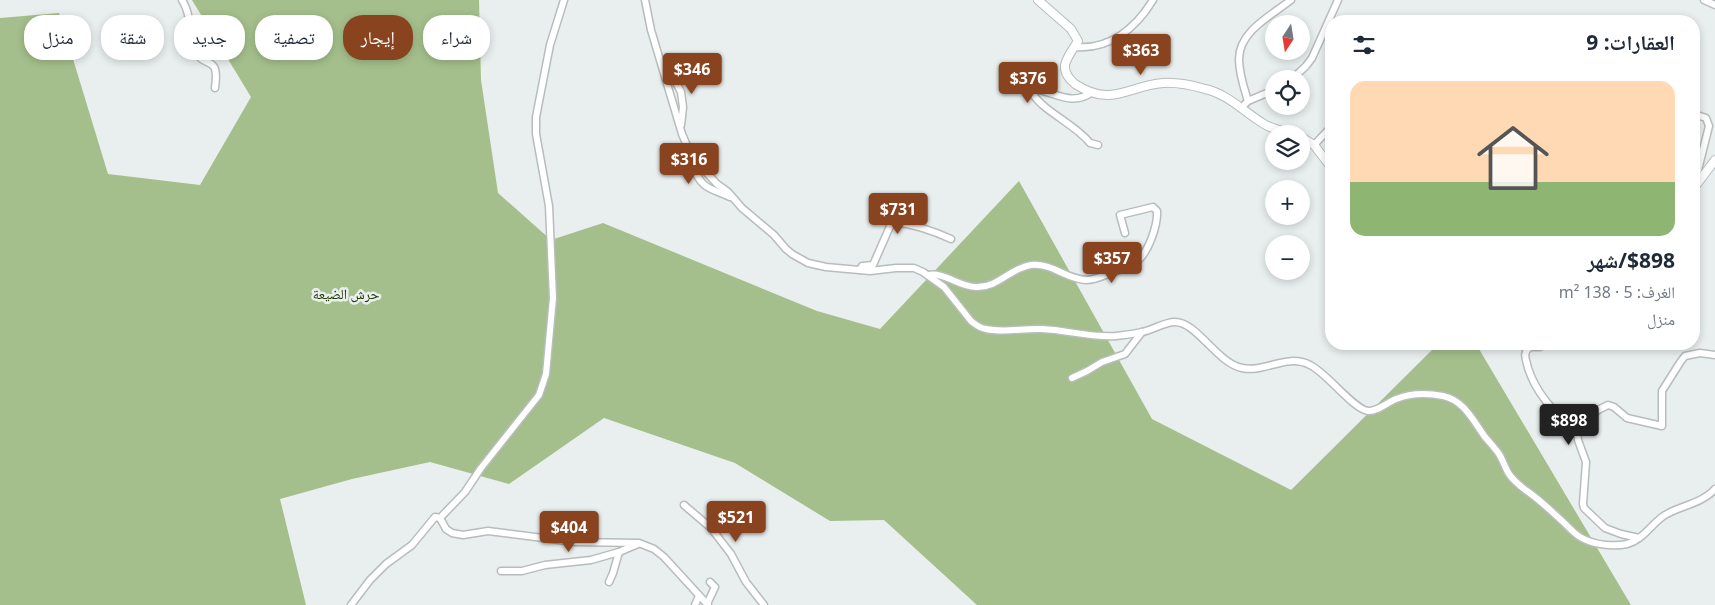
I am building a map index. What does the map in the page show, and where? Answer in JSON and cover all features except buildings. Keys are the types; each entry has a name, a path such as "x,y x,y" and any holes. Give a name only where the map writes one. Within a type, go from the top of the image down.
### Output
{"street":[{"path":"182,0 189,12 189,28 195,50 206,61 215,66 215,88"},
{"path":"351,605 370,580 412,545 435,517 440,518 465,492 481,468 539,395 544,382 553,306 552,246 549,206 536,134 536,117 550,45 564,0"},
{"path":"645,0 651,30 681,128 686,152 699,181 734,198"},
{"path":"1038,0 1071,29 1078,41 1066,64 1066,72 1073,82 1092,92 1103,95 1118,95 1152,85 1175,83 1213,91 1266,125"},
{"path":"1075,47 1099,46 1118,38 1137,22 1153,0"},
{"path":"1248,101 1239,61 1241,47 1255,28 1291,0"},
{"path":"1331,15 1338,0"},
{"path":"1704,0 1715,5"},
{"path":"1302,70 1312,58 1325,29"},
{"path":"669,70 681,92 681,128"},
{"path":"1092,92 1088,96 1069,99 1042,90 1034,89 1032,93 1048,109 1084,136 1090,143 1098,145"},
{"path":"1242,108 1248,101 1265,94"},
{"path":"1700,116 1706,118 1709,123 1700,165"},
{"path":"1314,145 1325,133"},
{"path":"684,140 699,164 717,184 774,235 792,254 808,263 860,270 914,268 928,275 944,287 976,325 985,329 1005,331 1041,329 1099,336 1116,336 1142,332 1173,322 1190,327 1225,360 1243,369 1262,368 1284,361 1310,364 1358,406 1368,411 1373,411 1396,399 1409,395 1421,393 1446,397 1458,403 1471,416 1500,455 1506,469 1515,481 1579,537 1615,545 1629,543 1640,538 1655,522 1666,514 1708,495 1715,489"},
{"path":"1310,143 1325,157"},
{"path":"1700,180 1715,160"},
{"path":"928,275 935,274 970,287 987,287 1023,267 1041,265 1081,279 1096,278 1126,268 1138,261 1154,234 1157,211 1153,207 1120,215 1125,233"},
{"path":"860,270 862,266 873,265 891,224 914,226 934,231 951,239"},
{"path":"1072,378 1102,362 1125,354 1142,332"},
{"path":"1527,350 1525,357 1530,375 1538,392 1569,425 1578,431"},
{"path":"1640,538 1621,534 1606,528 1584,508 1586,462 1578,440 1578,431 1598,410 1608,405 1614,407 1628,418 1662,426 1662,391 1678,365 1685,356 1700,353 1715,355"},
{"path":"684,505 711,528 731,554 746,582 764,605"},
{"path":"440,518 446,529 458,534 494,531 574,542 639,543 654,549 664,557 708,604 715,588 710,582"},
{"path":"501,571 522,571 545,565 591,560 619,552 639,543"},
{"path":"609,582 619,552"},
{"path":"695,605 700,596"}],"green space":[{"name":"حرش الضيعة","path":"192,0 479,0 479,15 423,15 423,60 480,60 481,80 498,193 551,240 603,223 817,311 880,329 1019,181 1152,419 1291,490 1432,350 1480,350 1631,605 977,605 884,520 830,521 735,463 604,418 509,484 430,462 352,479 280,499 306,605 0,605 0,18 24,16 24,60 73,60 108,174 200,185 251,97 228,60 245,60 245,15 201,15"},
{"path":"59,13 60,15 35,15"}]}
